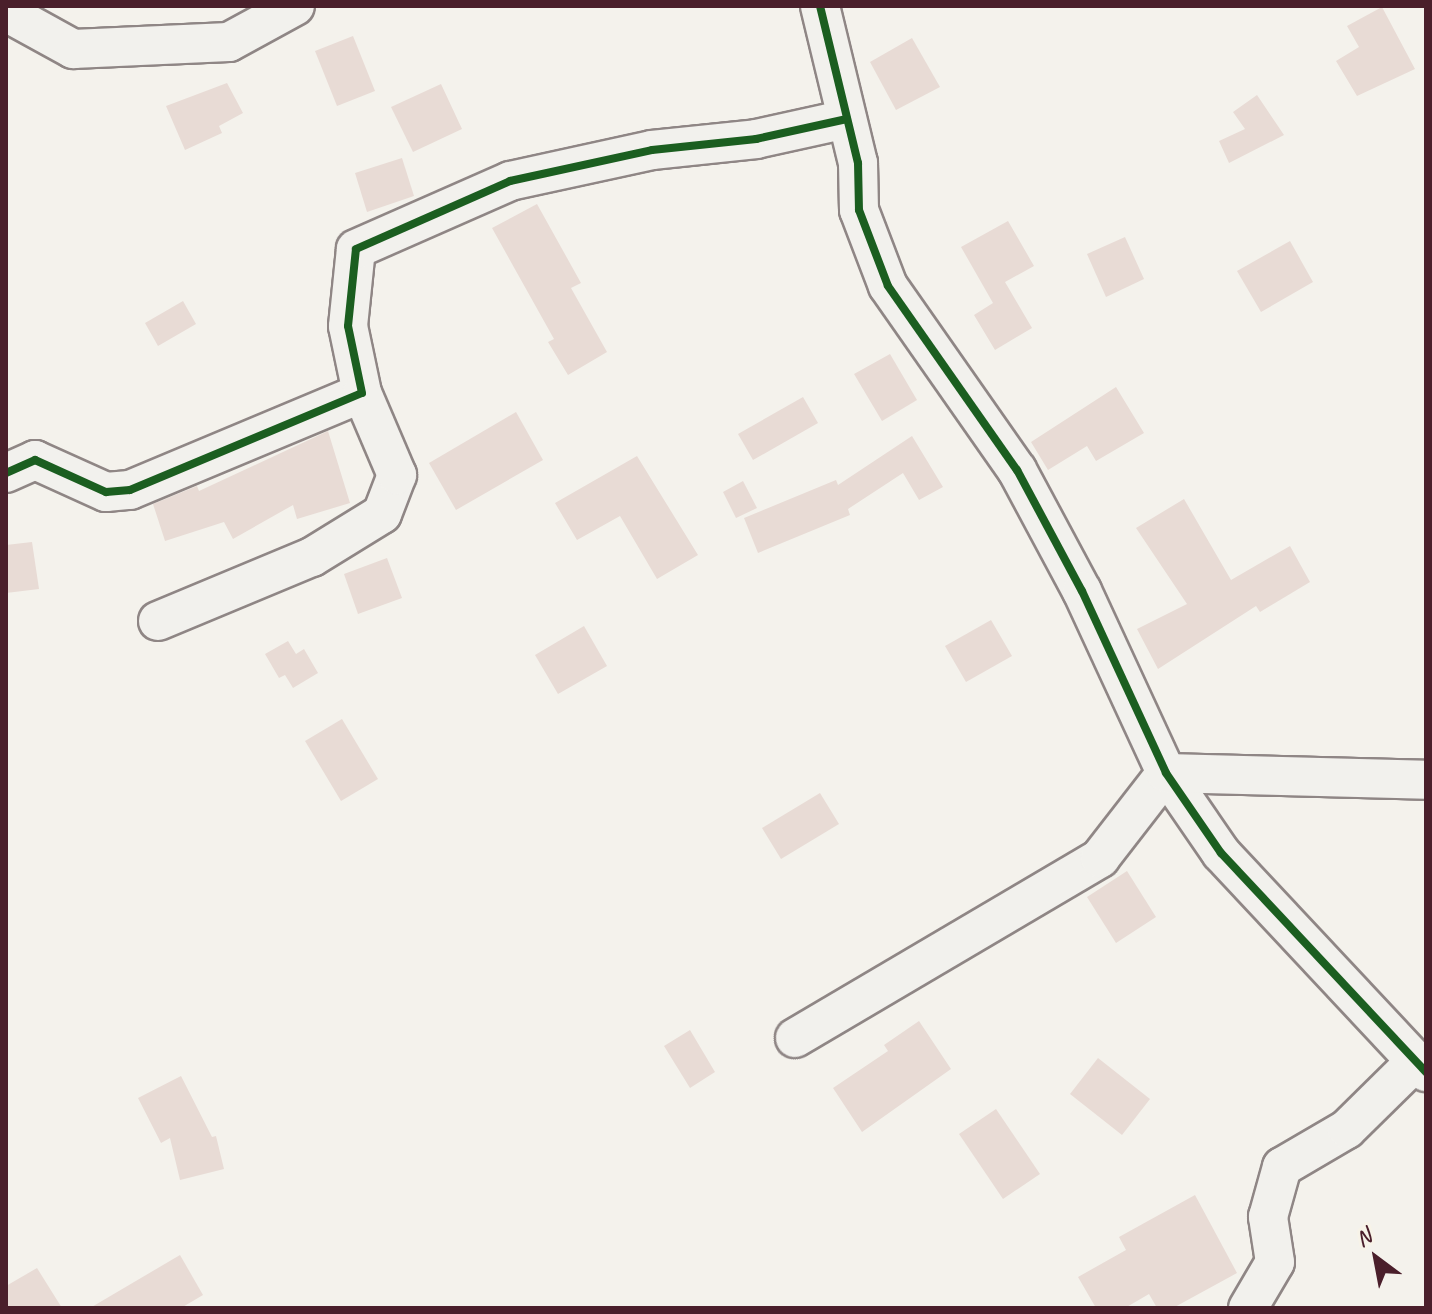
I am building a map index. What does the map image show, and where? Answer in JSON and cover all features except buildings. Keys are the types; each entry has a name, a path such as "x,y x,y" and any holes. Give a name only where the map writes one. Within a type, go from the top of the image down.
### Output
{"street":[{"path":"6,12 73,49 229,42 295,6"},
{"path":"820,6 858,163 859,210 888,286 1017,470 1082,591 1166,773 1221,853 1421,1066 1347,1129 1282,1167 1268,1217 1275,1262 1248,1308"},
{"path":"158,621 312,557 382,514 397,475 362,393 348,326 356,249 548,170 652,150 756,139 847,119"},
{"path":"6,473 35,460 106,492 130,490 362,393"},
{"path":"1166,773 1426,780"},
{"path":"795,1038 1100,858 1166,773"}],"cycle path":[{"path":"820,6 858,163 859,210 888,286 1017,470 1082,591 1166,773 1221,853 1426,1072"},
{"path":"6,473 35,460 106,492 130,490 362,393 348,326 356,249 510,181 652,150 756,139 847,119"}]}
